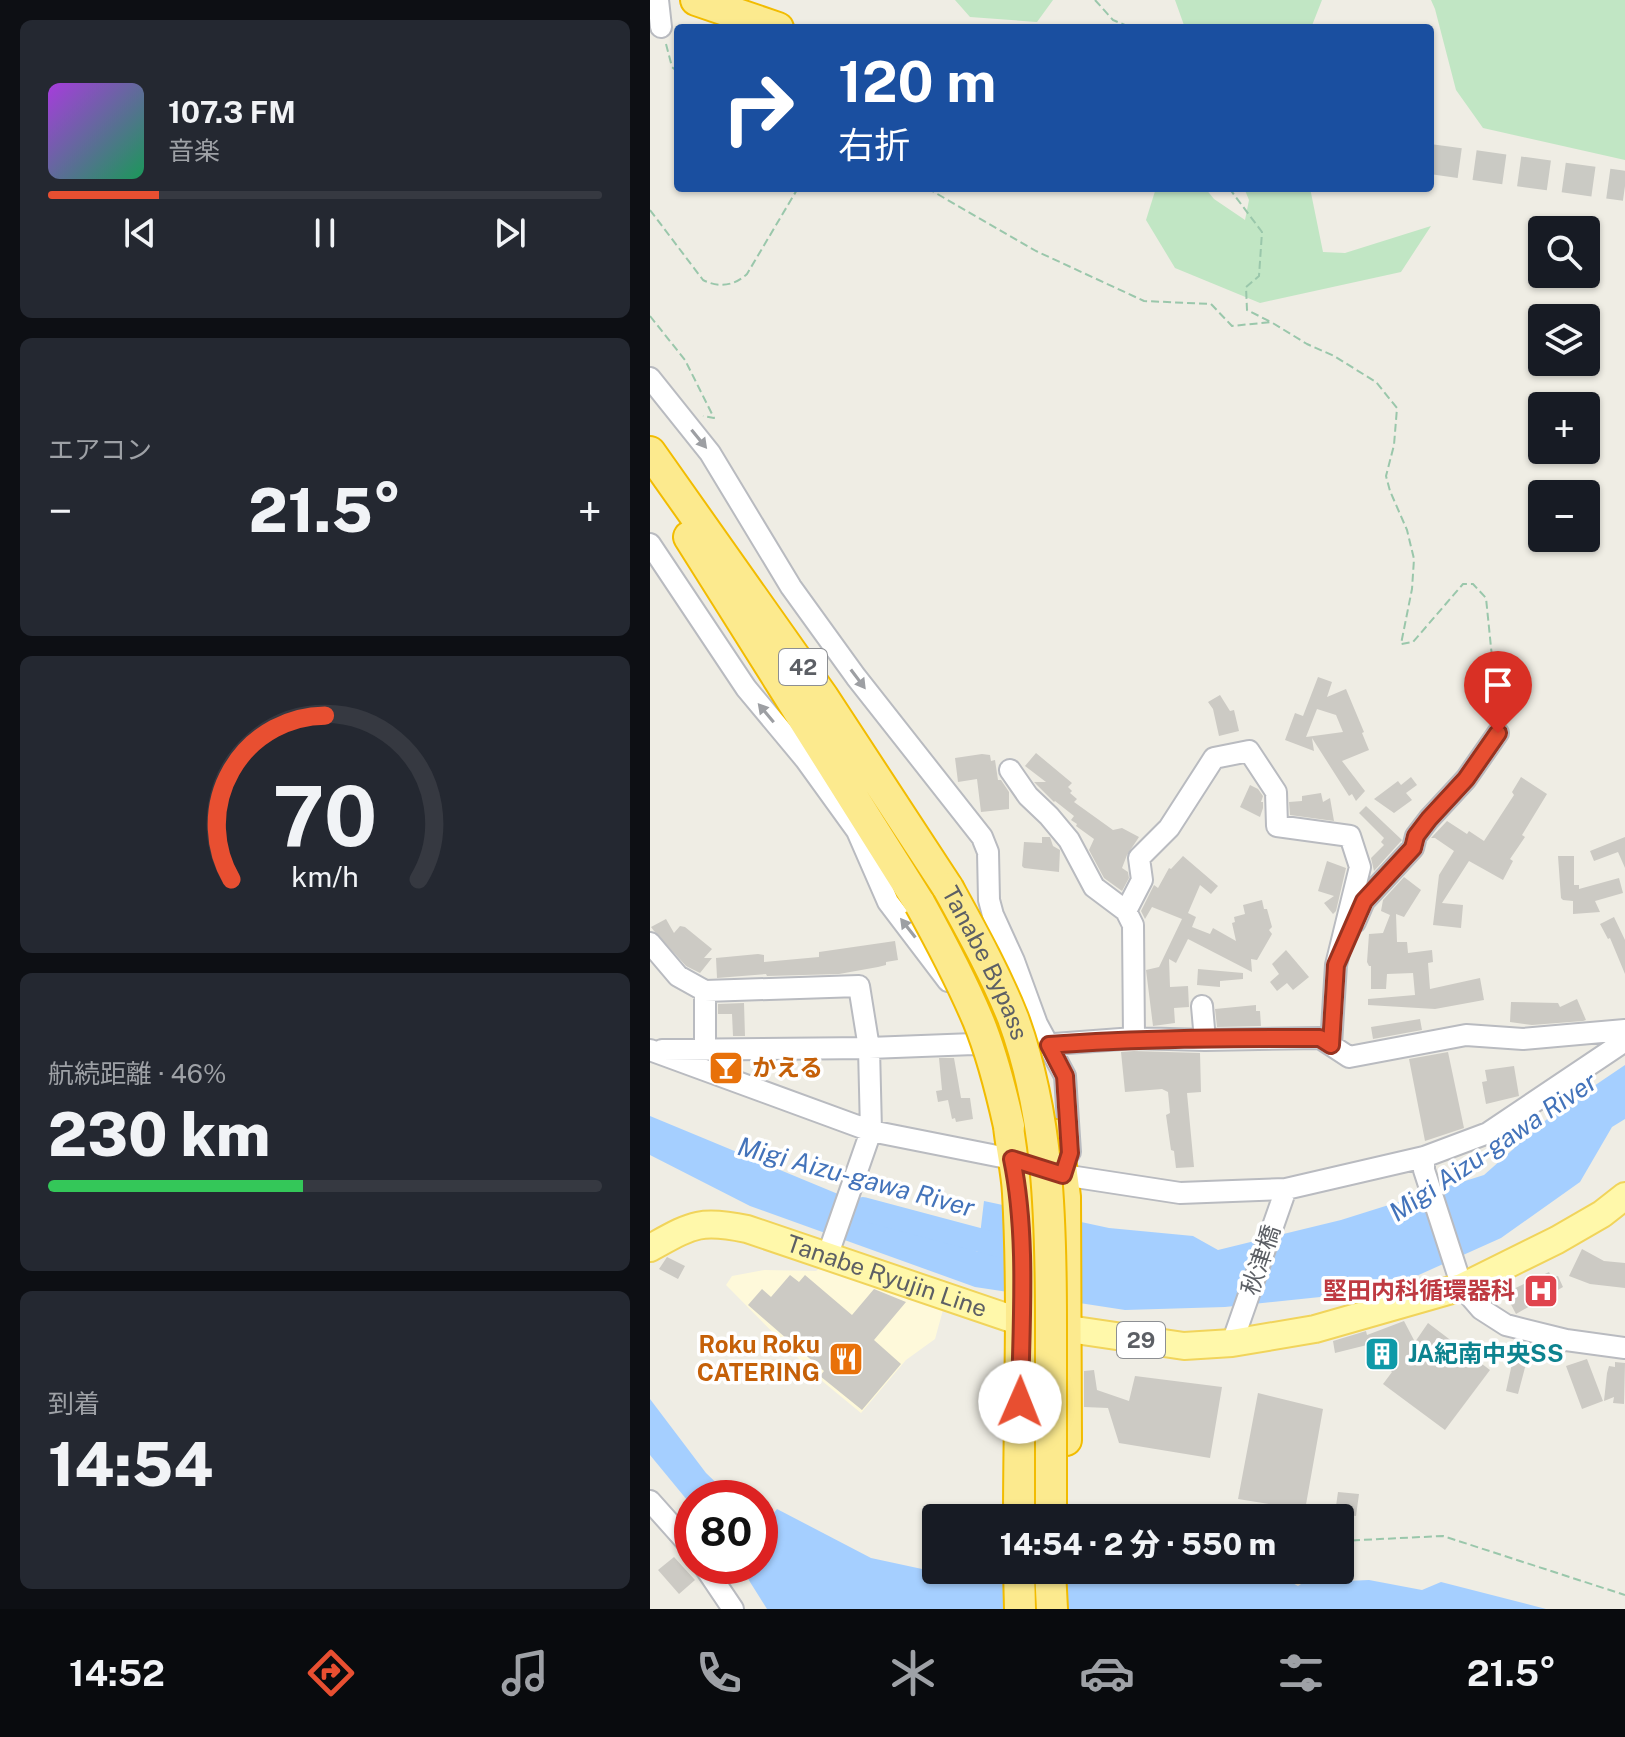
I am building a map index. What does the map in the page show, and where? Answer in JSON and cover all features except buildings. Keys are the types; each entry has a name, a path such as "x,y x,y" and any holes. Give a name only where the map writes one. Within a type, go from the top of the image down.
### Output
{"highway":[{"path":"701,2 766,24"},
{"path":"650,452 731,563 874,743 941,892 953,965 979,1022 997,1074 1009,1126 1015,1174 1021,1315 1019,1504"},
{"name":"Tanabe Bypass","path":"650,483 881,815 941,892 988,961 1013,1020 1031,1082 1044,1145 1051,1214 1051,1504"},
{"path":"941,892 1000,956 1030,1029 1050,1095 1064,1186 1065,1504"},
{"name":"Tanabe Bypass","path":"941,892 998,1025 1015,1087 1027,1149 1034,1231 1034,1504"},
{"path":"1019,1584 1020,1609"},
{"path":"1035,1584 1036,1609"},
{"path":"1051,1584 1052,1609"},
{"path":"1066,1584 1067,1609"}],"main road":[{"name":"Tanabe Ryujin Line","path":"650,1248 700,1223 721,1224 830,1252 1021,1315 1184,1346 1232,1343 1315,1329 1460,1282 1557,1240 1625,1196"}],"street":[{"path":"650,378 710,453 791,587 856,677 982,837 988,852 989,900 993,915 1037,1024 1065,1076 1070,1153 1064,1186"},
{"path":"650,544 746,688 805,759 857,831 888,902 946,977 974,1044"},
{"path":"1336,965 1364,901 1413,848 1416,836 1466,779 1498,733"},
{"path":"1126,911 1142,880 1139,858 1169,828 1214,758 1249,751 1276,792 1277,826 1350,836 1360,867 1336,965 1331,1045"},
{"path":"1010,770 1028,796 1069,840 1094,887 1126,911 1133,925 1134,1038"},
{"path":"650,943 678,976 705,991 866,985 870,1136 830,1252"},
{"path":"705,991 705,1049"},
{"path":"1202,1006 1205,1040"},
{"path":"650,1050 1049,1045 1134,1038 1320,1038 1349,1057 1466,1035 1523,1039 1625,1030"},
{"path":"650,1050 870,1136 1064,1186 1284,1196 1424,1164 1488,1133 1625,1041"},
{"path":"1424,1164 1460,1282 1481,1309 1506,1325 1566,1340 1625,1348"},
{"name":"秋津橋","path":"1232,1343 1284,1196"},
{"path":"650,1501 674,1528"},
{"path":"716,1584 733,1609"}],"path":[{"path":"1095,0 1113,20 1122,24"},
{"path":"657,12 674,69"},
{"path":"650,210 703,280 713,285 737,283 747,274 796,192"},
{"path":"934,192 1036,251 1144,301 1211,304 1232,326 1271,322"},
{"path":"1232,192 1262,232 1259,276 1246,287 1247,310 1376,382 1397,408 1394,445 1386,476 1407,530 1414,559 1412,589 1401,644 1413,642 1463,584 1473,584 1486,598 1493,667 1508,716 1498,733"},
{"path":"650,316 685,360 714,418 699,416"},
{"path":"1354,1540 1443,1536 1625,1595"}],"shaded area":[{"path":"825,1264 943,1310 935,1339 906,1360 861,1413 816,1376 726,1285 732,1276 764,1270 816,1271"}],"green space":[{"path":"955,0 1053,0 1037,22 970,17"},
{"path":"1175,0 1322,0 1313,24 1184,24"},
{"path":"1431,0 1625,0 1625,160 1483,128 1456,90"},
{"path":"1155,192 1208,192 1245,220 1249,200 1246,192 1311,192 1323,252 1345,253 1431,226 1401,272 1260,303 1175,268 1146,220"}],"water":[{"path":"1625,1065 1625,1119 1612,1127 1580,1182 1501,1238 1412,1278 1349,1294 1225,1307 1125,1310 975,1287 750,1206 650,1155 650,1116 978,1252 984,1201 1109,1228 1193,1236 1218,1250 1341,1220 1484,1175 1554,1113"},
{"path":"650,1399 713,1480 674,1480 674,1484 650,1455"},
{"path":"778,1510 871,1558 922,1569 922,1584 1298,1586 1354,1584 1354,1581 1369,1580 1422,1590 1441,1582 1546,1609 767,1609 751,1584 778,1584"}],"waterway":[{"name":"Migi Aizu-gawa River","path":"863,1209 1013,1249"}],"tunnel":[{"path":"1434,160 1625,186"}],"place":[{"name":"かえる","path":"726,1068"},
{"name":"堅田内科循環器科","path":"1541,1291"},
{"name":"JA紀南中央SS","path":"1382,1354"},
{"name":"Roku Roku CATERING","path":"846,1359"}],"route":[{"path":"1020,1402 1022,1309 1018,1188 1012,1159 1063,1175 1070,1153 1065,1076 1049,1045 1134,1038 1320,1038 1331,1045 1336,965 1364,901 1413,848 1416,836 1466,779 1498,733"}]}
